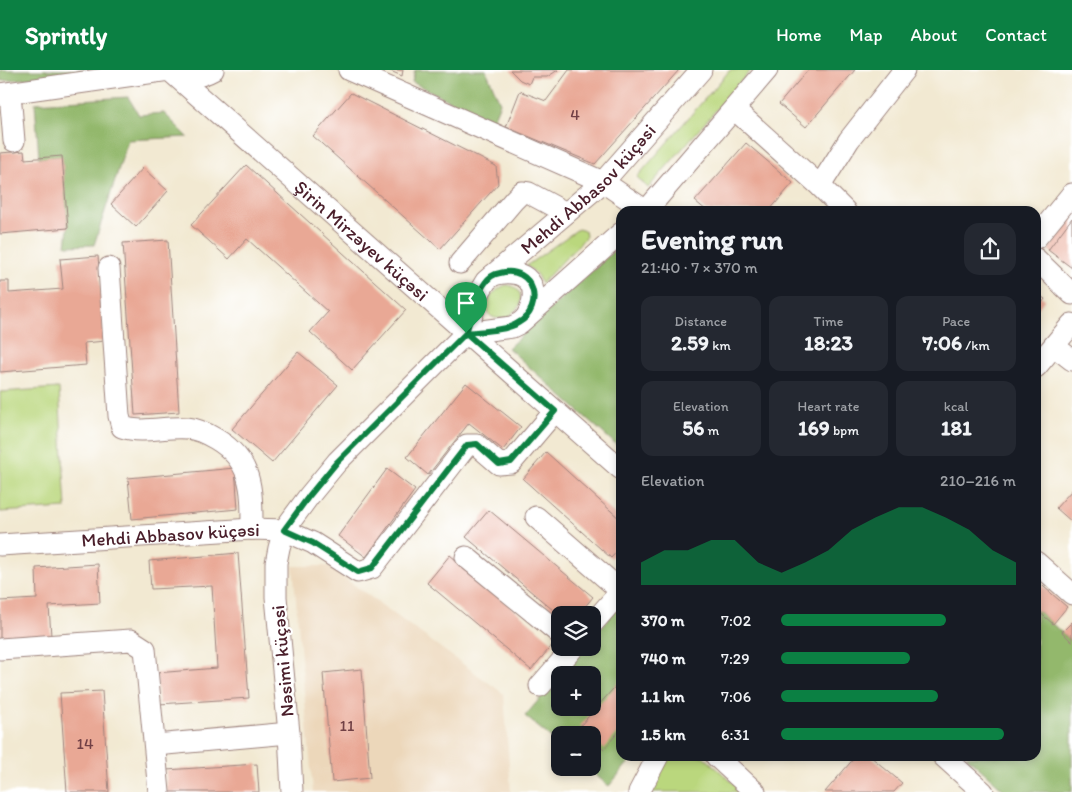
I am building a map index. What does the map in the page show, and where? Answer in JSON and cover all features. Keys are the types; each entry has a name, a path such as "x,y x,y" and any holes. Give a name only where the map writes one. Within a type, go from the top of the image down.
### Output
{"street":[{"path":"14,141 5,94 168,70 179,75 192,77 204,75 213,70"},
{"name":"Şirin Mirzəyev küçəsi","path":"168,70 616,465"},
{"path":"349,70 603,182 639,206"},
{"name":"Mehdi Abbasov küçəsi","path":"0,545 252,529 284,530 337,462 466,333 480,291 486,281 603,182 700,70"},
{"path":"650,206 767,70"},
{"path":"820,186 849,140 904,70"},
{"path":"734,109 840,206"},
{"path":"460,263 522,192 528,193 566,213"},
{"path":"1041,232 1072,194"},
{"path":"466,333 512,327 616,237"},
{"path":"1041,264 1072,294"},
{"path":"109,268 119,416 122,427 132,430 187,428 202,431 227,446 241,459 249,481 252,496 252,529"},
{"path":"493,274 513,272 521,274 528,279 532,287 534,299 527,316"},
{"path":"1041,361 1072,324"},
{"path":"1054,346 1072,360"},
{"path":"284,530 313,543 358,572 372,568 467,445 477,444 499,464 511,462 555,411"},
{"path":"536,517 616,587"},
{"name":"Nəsimi küçəsi","path":"284,530 276,563 276,597 289,733 292,792"},
{"path":"466,557 551,627"},
{"path":"1041,566 1072,594"},
{"path":"601,614 616,597"},
{"path":"0,649 131,640 146,648 158,792"},
{"path":"540,686 566,656"},
{"path":"155,745 289,733"},
{"path":"639,792 655,761"},
{"path":"721,761 755,792"},
{"path":"949,761 983,792"}],"shaded area":[{"path":"293,566 328,566 504,694 511,792 313,792"}],"green space":[{"path":"0,70 86,70 76,74 0,81"},
{"path":"415,70 486,70 500,103 492,122 412,82"},
{"path":"730,70 751,70 648,188 637,177"},
{"path":"128,97 139,115 164,113 188,137 128,140 94,245 66,246 68,228 62,156 39,158 35,103"},
{"path":"578,229 585,231 586,236 584,239 541,284 536,274 526,266"},
{"path":"616,249 616,445 508,348"},
{"path":"507,285 519,291 521,297 520,305 508,318 495,318 487,311 487,305 497,290"},
{"path":"59,388 66,508 0,512 0,392"},
{"path":"616,610 616,761 630,761 609,786 597,776 601,776 601,726 551,726 551,738 525,716 551,686 551,716 601,716 601,666 568,666 576,656 601,656 601,628"},
{"path":"1041,614 1072,642 1072,792 1006,792 972,761 1041,761"},
{"path":"663,761 709,761 743,792 647,792"}],"building":[{"path":"388,70 403,70 402,76"},
{"path":"510,70 558,70 547,77 532,77 529,84 520,80"},
{"path":"569,70 679,70 595,164 506,127 520,91 546,101"},
{"path":"808,70 855,70 806,127 779,104"},
{"path":"351,93 496,166 498,184 440,249 313,136"},
{"path":"746,143 793,183 773,206 701,206 695,201"},
{"path":"24,151 25,159 62,156 68,228 0,234 0,153"},
{"path":"246,165 406,310 352,370 310,332 328,312 247,239 229,259 191,225"},
{"path":"143,168 168,191 136,227 111,204"},
{"path":"1072,218 1072,268 1048,250"},
{"path":"168,240 179,412 135,415 123,243"},
{"path":"98,256 105,341 84,343 86,365 0,372 0,281 9,281 9,293 63,289 60,259"},
{"path":"1041,296 1045,299 1041,304"},
{"path":"298,352 338,385 272,463 232,429"},
{"path":"466,383 521,427 503,450 469,423 428,475 407,457"},
{"path":"546,452 616,515 616,552 611,558 523,479"},
{"path":"235,468 238,509 132,519 128,478"},
{"path":"387,469 415,490 366,557 338,536"},
{"path":"1072,490 1072,522 1056,508"},
{"path":"489,510 593,597 586,606 551,606 551,608 466,537"},
{"path":"238,553 249,698 159,704 156,673 217,668 212,586 151,589 149,561"},
{"path":"450,555 551,640 551,647 531,670 427,583"},
{"path":"98,564 100,603 49,606 51,636 0,639 0,601 37,599 36,568"},
{"path":"1041,584 1067,607 1053,624 1041,613"},
{"path":"1072,622 1072,642 1062,632"},
{"path":"362,669 370,778 332,782 323,673"},
{"path":"616,686 616,735 604,749 601,746 601,726 580,726 589,716 601,716 601,702"},
{"path":"102,691 109,792 67,792 60,693"},
{"path":"852,761 876,761 902,783 894,792 825,792"},
{"path":"257,764 259,792 167,792 166,770"}],"route":[{"path":"466,333 337,462 284,530 313,543 358,572 372,568 467,445 477,444 499,464 511,462 555,411 466,333 480,291 493,274 513,272 521,274 528,279 532,287 533,306 520,323 512,327 466,333"}]}
